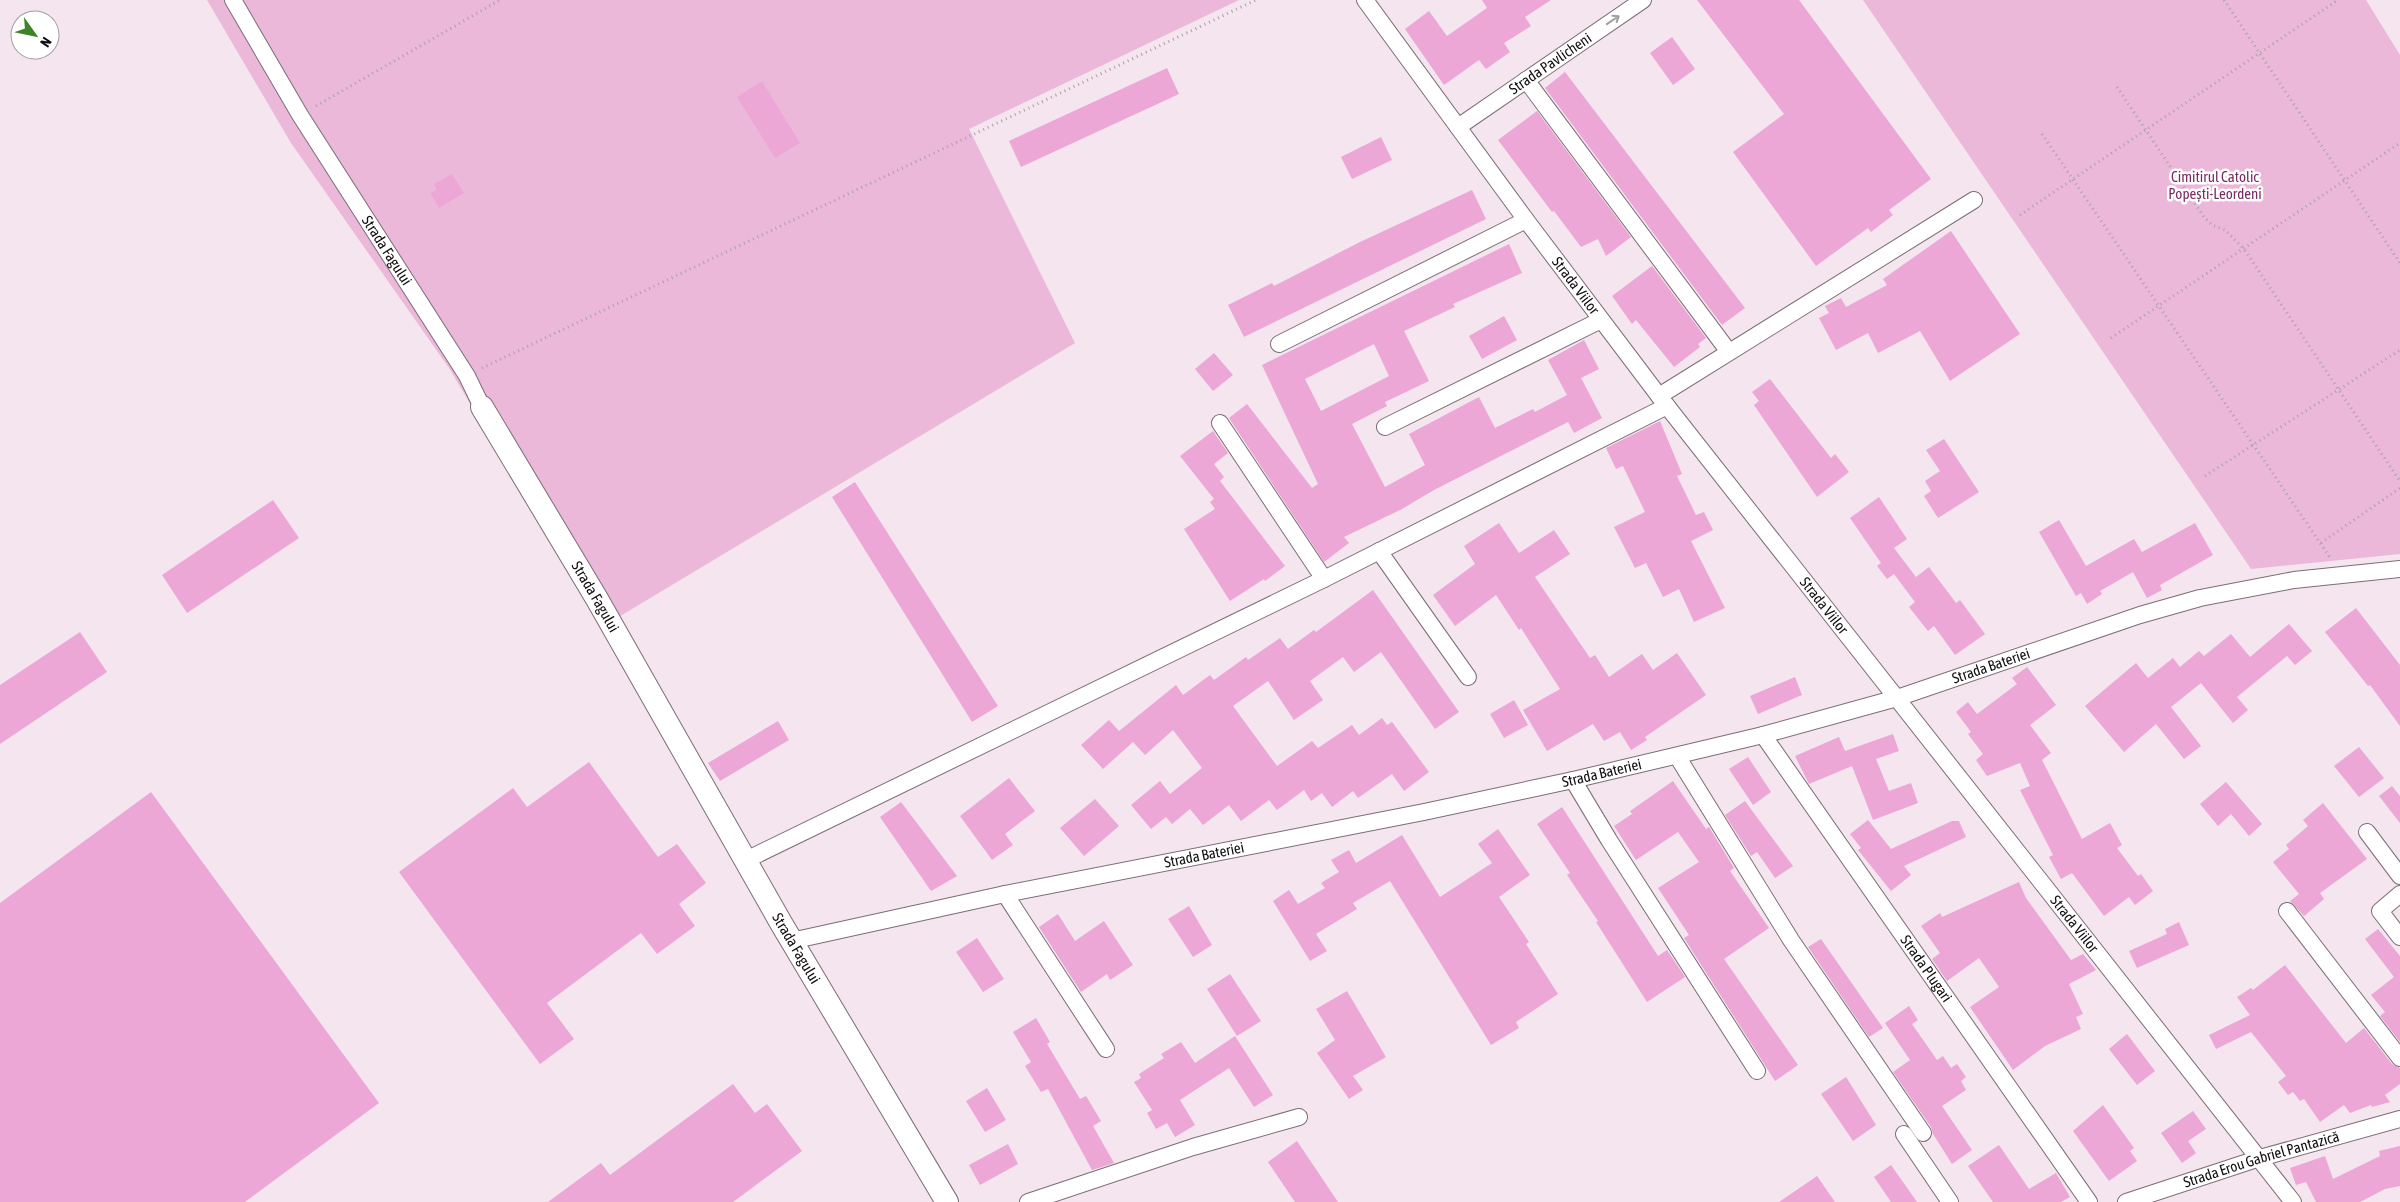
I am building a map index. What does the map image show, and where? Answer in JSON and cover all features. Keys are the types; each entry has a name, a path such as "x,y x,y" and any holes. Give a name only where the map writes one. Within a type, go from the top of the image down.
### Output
{"street":[{"name":"Strada Fagului","path":"233,0 300,115 466,376 482,407 602,607 791,941 947,1202"},
{"name":"Strada Viilor","path":"1365,0 1526,220 1663,401 2293,1202"},
{"name":"Strada Pavlicheni","path":"1458,128 1643,0"},
{"path":"1526,80 1729,352"},
{"path":"746,860 1324,579 1663,401 1729,352 1974,200"},
{"path":"1278,344 1526,220"},
{"path":"1385,427 1601,320"},
{"path":"1220,423 1324,579"},
{"path":"1379,551 1468,677"},
{"name":"Strada Bateriei","path":"791,941 1005,894 1415,814 1677,756 1764,735 1897,698 2140,615 2200,598 2294,580 2400,569"},
{"name":"Strada Plugari","path":"1764,735 2089,1202"},
{"path":"1677,756 1791,940 1923,1133"},
{"path":"1573,780 1655,914 1757,1071"},
{"path":"2367,832 2400,876"},
{"path":"1005,894 1106,1050"},
{"path":"2400,894 2380,910 2400,937"},
{"path":"2287,911 2400,1058"},
{"path":"1028,1202 1193,1147 1299,1117"},
{"name":"Strada Erou Gabriel Pantazică","path":"2126,1202 2157,1198 2260,1158 2400,1119"},
{"path":"1904,1134 1950,1202"}],"path":[{"path":"300,115 500,0"},
{"path":"466,376 1256,0"},
{"path":"2224,0 2400,263"},
{"path":"2020,215 2338,0"},
{"path":"2117,87 2204,218 2212,225 2225,230 2244,249 2400,481"},
{"path":"2042,134 2343,576"},
{"path":"2111,338 2400,143"},
{"path":"2205,476 2400,350"},
{"path":"2321,543 2400,488"}],"green space":[{"path":"207,0 1239,0 969,129 1075,343 602,627 449,368 291,143"},
{"name":"Cimitirul Catolic Popești-Leordeni","path":"1863,0 2366,0 2400,55 2400,554 2251,569"}],"building":[{"path":"1482,0 1551,0 1525,17 1531,26 1504,43 1510,52 1486,69 1479,60 1444,85 1405,29 1429,11 1447,36 1487,8"},
{"path":"1697,0 1799,0 1931,179 1889,210 1893,215 1871,232 1868,228 1816,266 1733,152 1784,114"},
{"path":"1672,37 1695,69 1673,85 1650,53"},
{"path":"1167,68 1179,94 1021,167 1009,141"},
{"path":"1565,72 1745,308 1722,325 1545,88"},
{"path":"762,81 800,143 775,158 737,97"},
{"path":"1537,111 1631,237 1606,256 1598,239 1581,247 1498,140"},
{"path":"1381,137 1392,160 1352,179 1341,157"},
{"path":"452,174 464,193 439,208 430,193 437,190 434,184"},
{"path":"1472,190 1486,219 1244,337 1228,305 1272,283 1274,286 1360,242"},
{"path":"1951,231 2020,334 1950,381 1920,331 1878,353 1868,333 1836,350 1819,318 1829,313 1825,306 1841,298 1846,307 1887,285 1883,279"},
{"path":"1509,244 1522,273 1453,304 1455,307 1404,331 1429,381 1385,402 1387,406 1352,424 1385,487 1425,465 1409,434 1479,397 1495,428 1533,409 1535,412 1567,395 1548,360 1584,340 1599,369 1581,378 1602,418 1574,433 1568,422 1434,490 1402,509 1344,537 1349,543 1324,562 1229,418 1247,404 1312,488 1318,484 1262,365","holes":["1374,344 1389,376 1321,411 1305,379"]},
{"path":"1652,266 1706,338 1698,344 1700,347 1674,367 1636,320 1632,324 1612,296"},
{"path":"1504,316 1517,340 1482,359 1469,336"},
{"path":"1214,353 1233,375 1213,391 1195,369"},
{"path":"1770,379 1831,458 1835,454 1849,472 1817,497 1754,405 1759,401 1752,392"},
{"path":"1660,421 1682,474 1677,476 1696,515 1704,512 1713,530 1691,541 1725,608 1694,622 1679,589 1663,597 1646,563 1635,568 1614,527 1645,512 1623,466 1616,469 1606,448"},
{"path":"1213,431 1228,453 1214,464 1224,477 1220,481 1285,566 1265,581 1264,579 1230,601 1184,529 1215,509 1210,502 1214,499 1180,456"},
{"path":"1944,439 1979,492 1938,518 1924,496 1931,491 1925,481 1940,471 1926,450"},
{"path":"855,482 998,706 972,722 832,497"},
{"path":"1879,497 1907,539 1894,548 1916,577 1929,567 1956,603 1960,600 1985,634 1955,655 1934,626 1928,631 1909,607 1915,602 1894,574 1887,579 1877,566 1881,563 1850,518"},
{"path":"273,500 299,538 187,613 162,575"},
{"path":"2059,520 2086,566 2134,539 2142,552 2195,523 2213,555 2160,585 2162,590 2147,598 2133,572 2100,591 2102,594 2087,604 2081,593 2076,596 2039,532"},
{"path":"1499,523 1519,553 1554,530 1570,554 1535,577 1590,658 1595,655 1609,677 1642,654 1653,670 1677,653 1706,695 1645,737 1647,740 1631,750 1620,732 1604,741 1593,724 1547,751 1523,710 1560,689 1521,628 1519,630 1496,595 1455,626 1433,595 1475,564 1464,546"},
{"path":"1373,590 1459,712 1435,729 1381,652 1354,672 1343,657 1310,681 1323,700 1294,720 1268,681 1233,706 1277,766 1312,741 1318,748 1352,725 1359,735 1382,718 1387,725 1392,722 1429,772 1404,791 1392,774 1358,798 1353,791 1332,807 1322,793 1311,801 1304,790 1277,810 1269,800 1241,821 1229,805 1203,825 1190,809 1172,824 1166,817 1151,829 1131,805 1160,781 1170,794 1202,768 1173,730 1145,755 1133,742 1103,769 1081,745 1109,720 1119,731 1176,685 1183,695 1210,675 1214,680 1246,657 1248,660 1280,638 1288,649 1314,630 1316,632"},
{"path":"2356,608 2400,665 2400,726 2370,685 2368,686 2325,632"},
{"path":"2289,624 2312,651 2295,665 2287,656 2237,697 2248,710 2233,723 2201,683 2171,707 2201,746 2184,759 2156,724 2124,752 2085,706 2136,663 2148,678 2173,658 2180,667 2199,651 2204,656 2231,634 2250,657"},
{"path":"80,632 107,672 0,744 0,685"},
{"path":"2027,667 2056,705 2030,725 2051,753 2042,760 2082,839 2110,823 2122,845 2117,848 2138,876 2141,874 2153,891 2135,905 2129,897 2104,916 2072,873 2061,879 2049,857 2053,855 2020,790 2030,786 2020,763 1987,776 1976,760 1983,754 1968,734 1971,732 1956,712 1968,702 1977,714 2017,684 2012,678"},
{"path":"1795,677 1802,695 1758,714 1750,696"},
{"path":"1514,700 1528,725 1504,738 1490,714"},
{"path":"778,721 789,740 720,781 708,763"},
{"path":"1893,734 1899,751 1876,759 1889,791 1911,783 1918,803 1873,820 1852,766 1809,784 1795,756 1839,737 1845,751"},
{"path":"2359,747 2384,778 2359,797 2334,766"},
{"path":"1748,757 1771,792 1753,805 1729,769"},
{"path":"589,762 658,857 677,844 706,883 679,904 695,926 657,954 641,933 547,1003 574,1039 540,1064 399,872 513,788 527,807"},
{"path":"1009,778 1035,811 1005,834 1013,845 992,860 960,816"},
{"path":"1673,781 1706,829 1709,827 1734,868 1730,871 1769,928 1724,959 1798,1065 1775,1081 1684,938 1689,935 1658,888 1699,862 1678,832 1636,860 1614,826 1632,814 1630,811"},
{"path":"2226,782 2262,824 2249,836 2231,814 2218,826 2200,804"},
{"path":"2392,786 2400,796 2400,823 2379,796"},
{"path":"151,792 379,1103 245,1202 0,1202 0,903"},
{"path":"1095,799 1119,826 1084,856 1060,828"},
{"path":"1745,801 1793,866 1775,878 1757,852 1751,856 1725,815"},
{"path":"901,802 957,876 931,891 880,817"},
{"path":"2323,803 2367,859 2320,893 2324,899 2304,916 2290,901 2299,894 2273,862 2289,849 2286,845 2308,826 2303,820"},
{"path":"1562,807 1658,956 1667,950 1685,977 1647,1002 1596,922 1598,921 1567,875 1570,873 1537,824"},
{"path":"1868,820 1891,849 1952,821 1959,821 1966,837 1904,866 1911,875 1891,891 1858,850 1861,848 1850,834"},
{"path":"1498,829 1530,875 1499,897 1529,942 1526,944 1558,994 1516,1022 1519,1028 1491,1045 1390,881 1353,903 1357,909 1316,934 1327,951 1310,961 1273,901 1289,890 1298,904 1325,888 1321,883 1339,872 1331,860 1349,850 1356,863 1402,835 1440,897 1492,863 1478,844"},
{"path":"2019,882 2026,898 2071,960 2083,954 2096,970 2069,984 2083,1014 2076,1017 2081,1029 2045,1046 2013,1070 1970,1007 1999,987 1979,958 1947,981 1932,959 1940,953 1921,926 1940,913 1942,917"},
{"path":"1189,906 1212,945 1193,957 1168,919"},
{"path":"1058,914 1075,941 1104,921 1133,965 1110,980 1107,974 1081,992 1039,927"},
{"path":"2179,922 2189,945 2137,968 2129,951 2167,934 2165,929"},
{"path":"2378,929 2400,956 2400,1042 2380,1016 2385,1012 2371,995 2394,977 2365,939"},
{"path":"977,938 1004,979 983,992 956,952"},
{"path":"1821,939 1883,1028 1869,1037 1808,947"},
{"path":"2285,965 2346,1043 2364,1028 2392,1064 2400,1068 2400,1084 2385,1095 2390,1102 2372,1107 2371,1105 2350,1113 2344,1105 2320,1122 2304,1099 2300,1101 2293,1092 2288,1095 2278,1082 2286,1076 2251,1032 2216,1049 2209,1035 2250,1015 2237,997 2251,988 2253,990"},
{"path":"1230,974 1261,1021 1237,1036 1207,989"},
{"path":"1347,991 1386,1057 1353,1076 1363,1090 1349,1099 1317,1053 1335,1040 1316,1009"},
{"path":"1909,1006 1918,1020 1912,1024 1937,1060 1943,1056 1951,1068 1957,1064 1966,1077 1961,1081 1966,1090 1942,1106 1972,1150 1952,1164 1933,1134 1931,1127 1893,1072 1910,1060 1885,1023"},
{"path":"1036,1018 1050,1042 1047,1044 1080,1099 1086,1096 1101,1121 1093,1126 1114,1163 1092,1170 1048,1089 1041,1092 1025,1066 1031,1062 1013,1032"},
{"path":"2127,1034 2155,1071 2137,1085 2109,1049"},
{"path":"1235,1036 1273,1095 1254,1107 1229,1068 1180,1100 1195,1125 1175,1137 1167,1123 1156,1129 1147,1113 1152,1110 1134,1082 1141,1078 1139,1074 1164,1058 1161,1054 1181,1042 1195,1063"},
{"path":"1846,1077 1876,1125 1853,1141 1821,1094"},
{"path":"733,1084 755,1113 767,1104 802,1151 733,1202 548,1202 601,1163 610,1175"},
{"path":"987,1088 1006,1120 985,1132 966,1101"},
{"path":"2103,1105 2134,1148 2130,1151 2137,1161 2109,1181 2073,1131"},
{"path":"2193,1111 2206,1129 2188,1141 2196,1153 2182,1163 2161,1133"},
{"path":"1297,1141 1338,1202 1295,1202 1268,1162"},
{"path":"1008,1144 1018,1164 980,1185 969,1165"},
{"path":"1999,1145 2029,1189 2056,1173 2070,1197 2061,1202 1993,1202 1968,1166"},
{"path":"2400,1146 2400,1186 2385,1189 2360,1202 2316,1202 2306,1182 2296,1185 2290,1168 2325,1156 2333,1179 2380,1156 2379,1151"},
{"path":"1891,1165 1917,1202 1891,1202 1874,1177"},
{"path":"1817,1176 1835,1202 1779,1202 1801,1187"}]}
